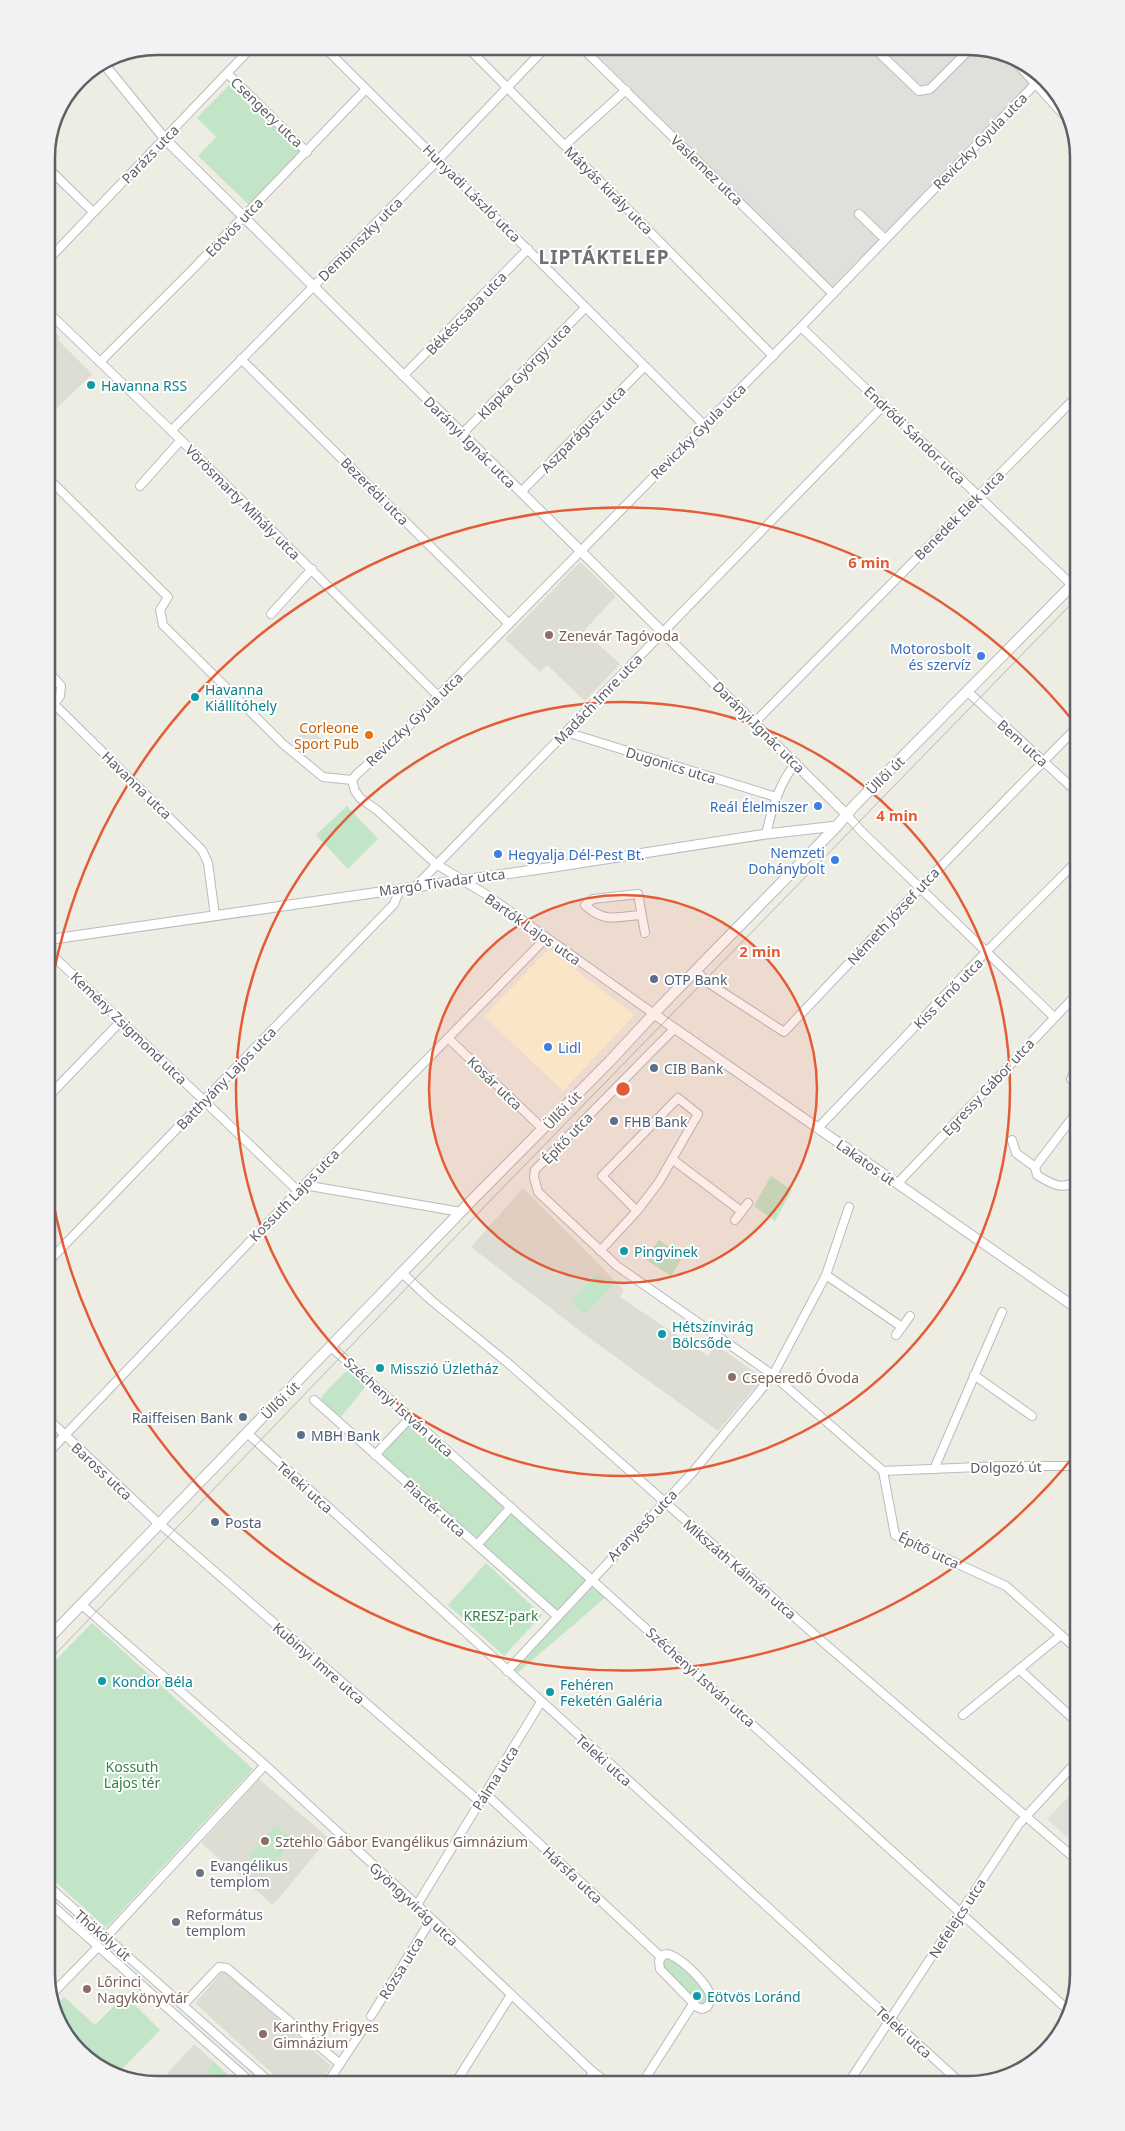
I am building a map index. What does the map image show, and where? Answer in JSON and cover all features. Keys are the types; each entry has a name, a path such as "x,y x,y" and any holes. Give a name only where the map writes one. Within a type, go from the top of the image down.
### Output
{"main road":[{"name":"Üllői út","path":"55,1632 822,842 847,814 1070,588"}],"street":[{"name":"Parázs utca","path":"55,252 165,140 244,55"},
{"name":"Hunyadi László utca","path":"332,55 704,425"},
{"name":"Mátyás király utca","path":"475,55 773,356"},
{"name":"Dembinszky utca","path":"171,431 438,160 538,55"},
{"name":"Vaslemez utca","path":"589,55 833,294"},
{"path":"881,55 915,89 925,91 930,89 963,55"},
{"name":"Darányi Ignác utca","path":"107,68 165,140 847,814"},
{"name":"Csengery utca","path":"227,73 307,152"},
{"name":"Reviczky Gyula utca","path":"352,780 378,758 773,356 1037,82"},
{"name":"Eötvös utca","path":"100,362 307,152 366,89"},
{"path":"565,145 626,90"},
{"path":"55,175 93,212"},
{"path":"859,214 885,239"},
{"name":"Békéscsaba utca","path":"403,376 528,249"},
{"name":"Klapka György utca","path":"462,434 585,308"},
{"name":"Vörösmarty Mihály utca","path":"55,319 312,569 438,696"},
{"name":"Endrődi Sándor utca","path":"801,327 978,496 1070,577"},
{"name":"Bezerédi utca","path":"241,359 509,624"},
{"name":"Aszparágusz utca","path":"521,492 644,366"},
{"name":"Benedek Elek utca","path":"755,722 1070,403"},
{"name":"Madách Imre utca","path":"416,886 884,405"},
{"path":"140,486 181,440"},
{"path":"55,485 168,597 160,610 163,626 283,744 316,772 323,777 352,780"},
{"path":"271,614 312,569"},
{"name":"Havanna utca","path":"55,680 61,686 60,696 55,703"},
{"name":"Bem utca","path":"968,692 1070,786"},
{"name":"Havanna utca","path":"55,705 202,850 208,863 216,916"},
{"name":"Dugonics utca","path":"566,732 776,797"},
{"name":"Németh József utca","path":"696,971 710,984 784,1032 920,888 1070,735"},
{"path":"766,834 776,797 796,763"},
{"name":"Bartók Lajos utca","path":"352,780 352,785 360,798 377,810 436,864 486,896 654,1014"},
{"path":"847,814 861,832 1054,1017"},
{"name":"Margó Tivadar utca","path":"55,939 766,834 837,826"},
{"path":"812,829 822,842"},
{"name":"Kiss Ernő utca","path":"818,1128 986,952 1070,868"},
{"name":"Batthyány Lajos utca","path":"55,1255 394,904 400,888"},
{"path":"640,915 604,918 595,914 585,905 593,899 638,894 640,915 645,933"},
{"name":"Kossuth Lajos utca","path":"55,1446 301,1188 546,938"},
{"name":"Kemény Zsigmond utca","path":"55,958 204,1102 301,1188"},
{"name":"Egressy Gábor utca","path":"898,1183 1070,1001"},
{"name":"Lakatos út","path":"654,1014 1070,1304"},
{"path":"55,1090 121,1022"},
{"name":"Építő utca","path":"674,1029 535,1170 534,1178 538,1192 630,1277 773,1375 882,1472 895,1536 1006,1586 1070,1642"},
{"name":"Kosár utca","path":"448,1038 543,1129"},
{"path":"600,1251 637,1211 659,1182 698,1114 678,1098 602,1176 637,1211"},
{"path":"1035,1167 1070,1121"},
{"path":"1012,1140 1016,1153 1035,1167 1037,1175 1056,1186 1070,1184"},
{"path":"672,1160 741,1211"},
{"path":"301,1188 461,1212"},
{"path":"735,1220 748,1203"},
{"path":"773,1375 826,1275 849,1207"},
{"name":"Mikszáth Kálmán utca","path":"402,1273 432,1301 516,1370 824,1643 1070,1854"},
{"path":"826,1275 902,1328"},
{"path":"934,1468 1002,1312"},
{"path":"896,1335 910,1316"},
{"name":"Széchenyi István utca","path":"332,1347 1065,2007"},
{"name":"Aranyeső utca","path":"507,1671 698,1466 773,1375"},
{"path":"974,1375 1032,1416"},
{"name":"Piactér utca","path":"314,1400 557,1616"},
{"path":"375,1455 410,1418"},
{"name":"Baross utca","path":"55,1426 159,1524"},
{"name":"Teleki utca","path":"247,1433 953,2076"},
{"name":"Dolgozó út","path":"882,1472 934,1468 1070,1466"},
{"path":"477,1545 511,1508"},
{"name":"Kubinyi Imre utca","path":"159,1524 480,1802"},
{"name":"Gyöngyvirág utca","path":"82,1605 265,1766 417,1905 599,2076"},
{"path":"963,1715 1061,1635"},
{"path":"1019,1669 1070,1716"},
{"name":"Pálma utca","path":"417,1905 541,1702"},
{"path":"106,1938 265,1766"},
{"name":"Nefelejcs utca","path":"853,2076 1026,1815 1070,1769"},
{"name":"Hársfa utca","path":"486,1794 661,1957"},
{"name":"Thököly út","path":"55,1892 264,2076"},
{"name":"Thököly út","path":"55,1908 245,2076"},
{"name":"Rózsa utca","path":"371,2016 431,1920"},
{"path":"56,1990 98,1947"},
{"name":"Hársfa utca","path":"667,1954 678,1957 709,1990 711,2000 707,2007 702,2009 693,2004 660,1969 659,1961 661,1957 667,1954"},
{"path":"184,2004 219,1966 226,1968 340,2064"},
{"path":"460,2076 511,1995"},
{"path":"647,2076 693,2004"},
{"path":"332,2076 363,2029"},
{"path":"591,2076 593,2072"}],"shaded area":[{"path":"597,55 975,55 1001,60 1016,67 1031,85 832,287"},
{"path":"55,332 59,336 59,341 92,374 55,410"},
{"name":"Zenevár Tagóvoda","path":"580,562 616,596 584,631 620,664 585,701 547,665 540,672 505,639"},
{"path":"308,726 325,742 313,753 306,746 301,748 295,742 297,737"},
{"path":"549,949 634,1015 563,1091 484,1016"},
{"path":"523,1188 624,1290 620,1297 708,1356 716,1345 763,1378 718,1431 588,1337 471,1247"},
{"name":"Sztehlo Gábor Evangélikus Gimnázium","path":"259,1779 329,1838 273,1905 201,1843"},
{"path":"1070,1795 1070,1841 1047,1819"},
{"name":"Karinthy Frigyes Gimnázium","path":"224,1970 331,2066 324,2076 275,2076 195,2003"},
{"path":"194,2044 229,2076 165,2076"}],"green space":[{"path":"231,83 301,152 249,205 198,156 216,137 197,118"},
{"path":"347,806 378,839 348,869 316,835"},
{"path":"771,1176 792,1190 775,1221 754,1206"},
{"path":"659,1240 683,1256 671,1276 645,1259"},
{"path":"597,1273 612,1287 585,1315 571,1301"},
{"path":"352,1371 367,1385 340,1418 321,1400 322,1396 345,1372"},
{"path":"407,1424 606,1597 516,1674 513,1671 562,1617 383,1458 383,1451"},
{"name":"KRESZ-park","path":"486,1563 542,1615 504,1656 448,1605"},
{"name":"Kossuth Lajos tér","path":"92,1623 253,1769 106,1928 55,1881 55,1661"},
{"path":"275,1825 293,1840 267,1871 249,1856"},
{"path":"672,1954 711,1996 704,2009 663,1974 659,1961"},
{"path":"125,1995 160,2030 121,2070 100,2059 80,2041 65,2019 59,2002 64,1997 95,2025"},
{"path":"214,2062 229,2076 212,2076 206,2070"}],"tram line":[{"path":"55,1655 487,1204 1070,605"}],"place":[{"name":"Havanna RSS","path":"91,385"},
{"name":"Zenevár Tagóvoda","path":"549,635"},
{"name":"Motorosbolt és szervíz","path":"981,656"},
{"name":"Havanna Kiállítóhely","path":"195,697"},
{"name":"Corleone Sport Pub","path":"369,735"},
{"name":"Reál Élelmiszer","path":"818,806"},
{"name":"Hegyalja Dél-Pest Bt.","path":"498,854"},
{"name":"Nemzeti Dohánybolt","path":"835,860"},
{"name":"OTP Bank","path":"654,979"},
{"name":"Lidl","path":"548,1047"},
{"name":"CIB Bank","path":"654,1068"},
{"name":"FHB Bank","path":"614,1121"},
{"name":"Pingvinek","path":"624,1251"},
{"name":"Hétszínvirág Bölcsőde","path":"662,1334"},
{"name":"Misszió Üzletház","path":"380,1368"},
{"name":"Cseperedő Óvoda","path":"732,1377"},
{"name":"Raiffeisen Bank","path":"243,1417"},
{"name":"MBH Bank","path":"301,1435"},
{"name":"Posta","path":"215,1522"},
{"name":"Kondor Béla","path":"102,1681"},
{"name":"Fehéren Feketén Galéria","path":"550,1692"},
{"name":"Sztehlo Gábor Evangélikus Gimnázium","path":"265,1841"},
{"name":"Evangélikus templom","path":"200,1873"},
{"name":"Református templom","path":"176,1922"},
{"name":"Lőrinci Nagykönyvtár","path":"87,1989"},
{"name":"Eötvös Loránd","path":"697,1996"},
{"name":"Karinthy Frigyes Gimnázium","path":"263,2034"}],"district":[{"name":"LIPTÁKTELEP","path":"604,257"}]}
